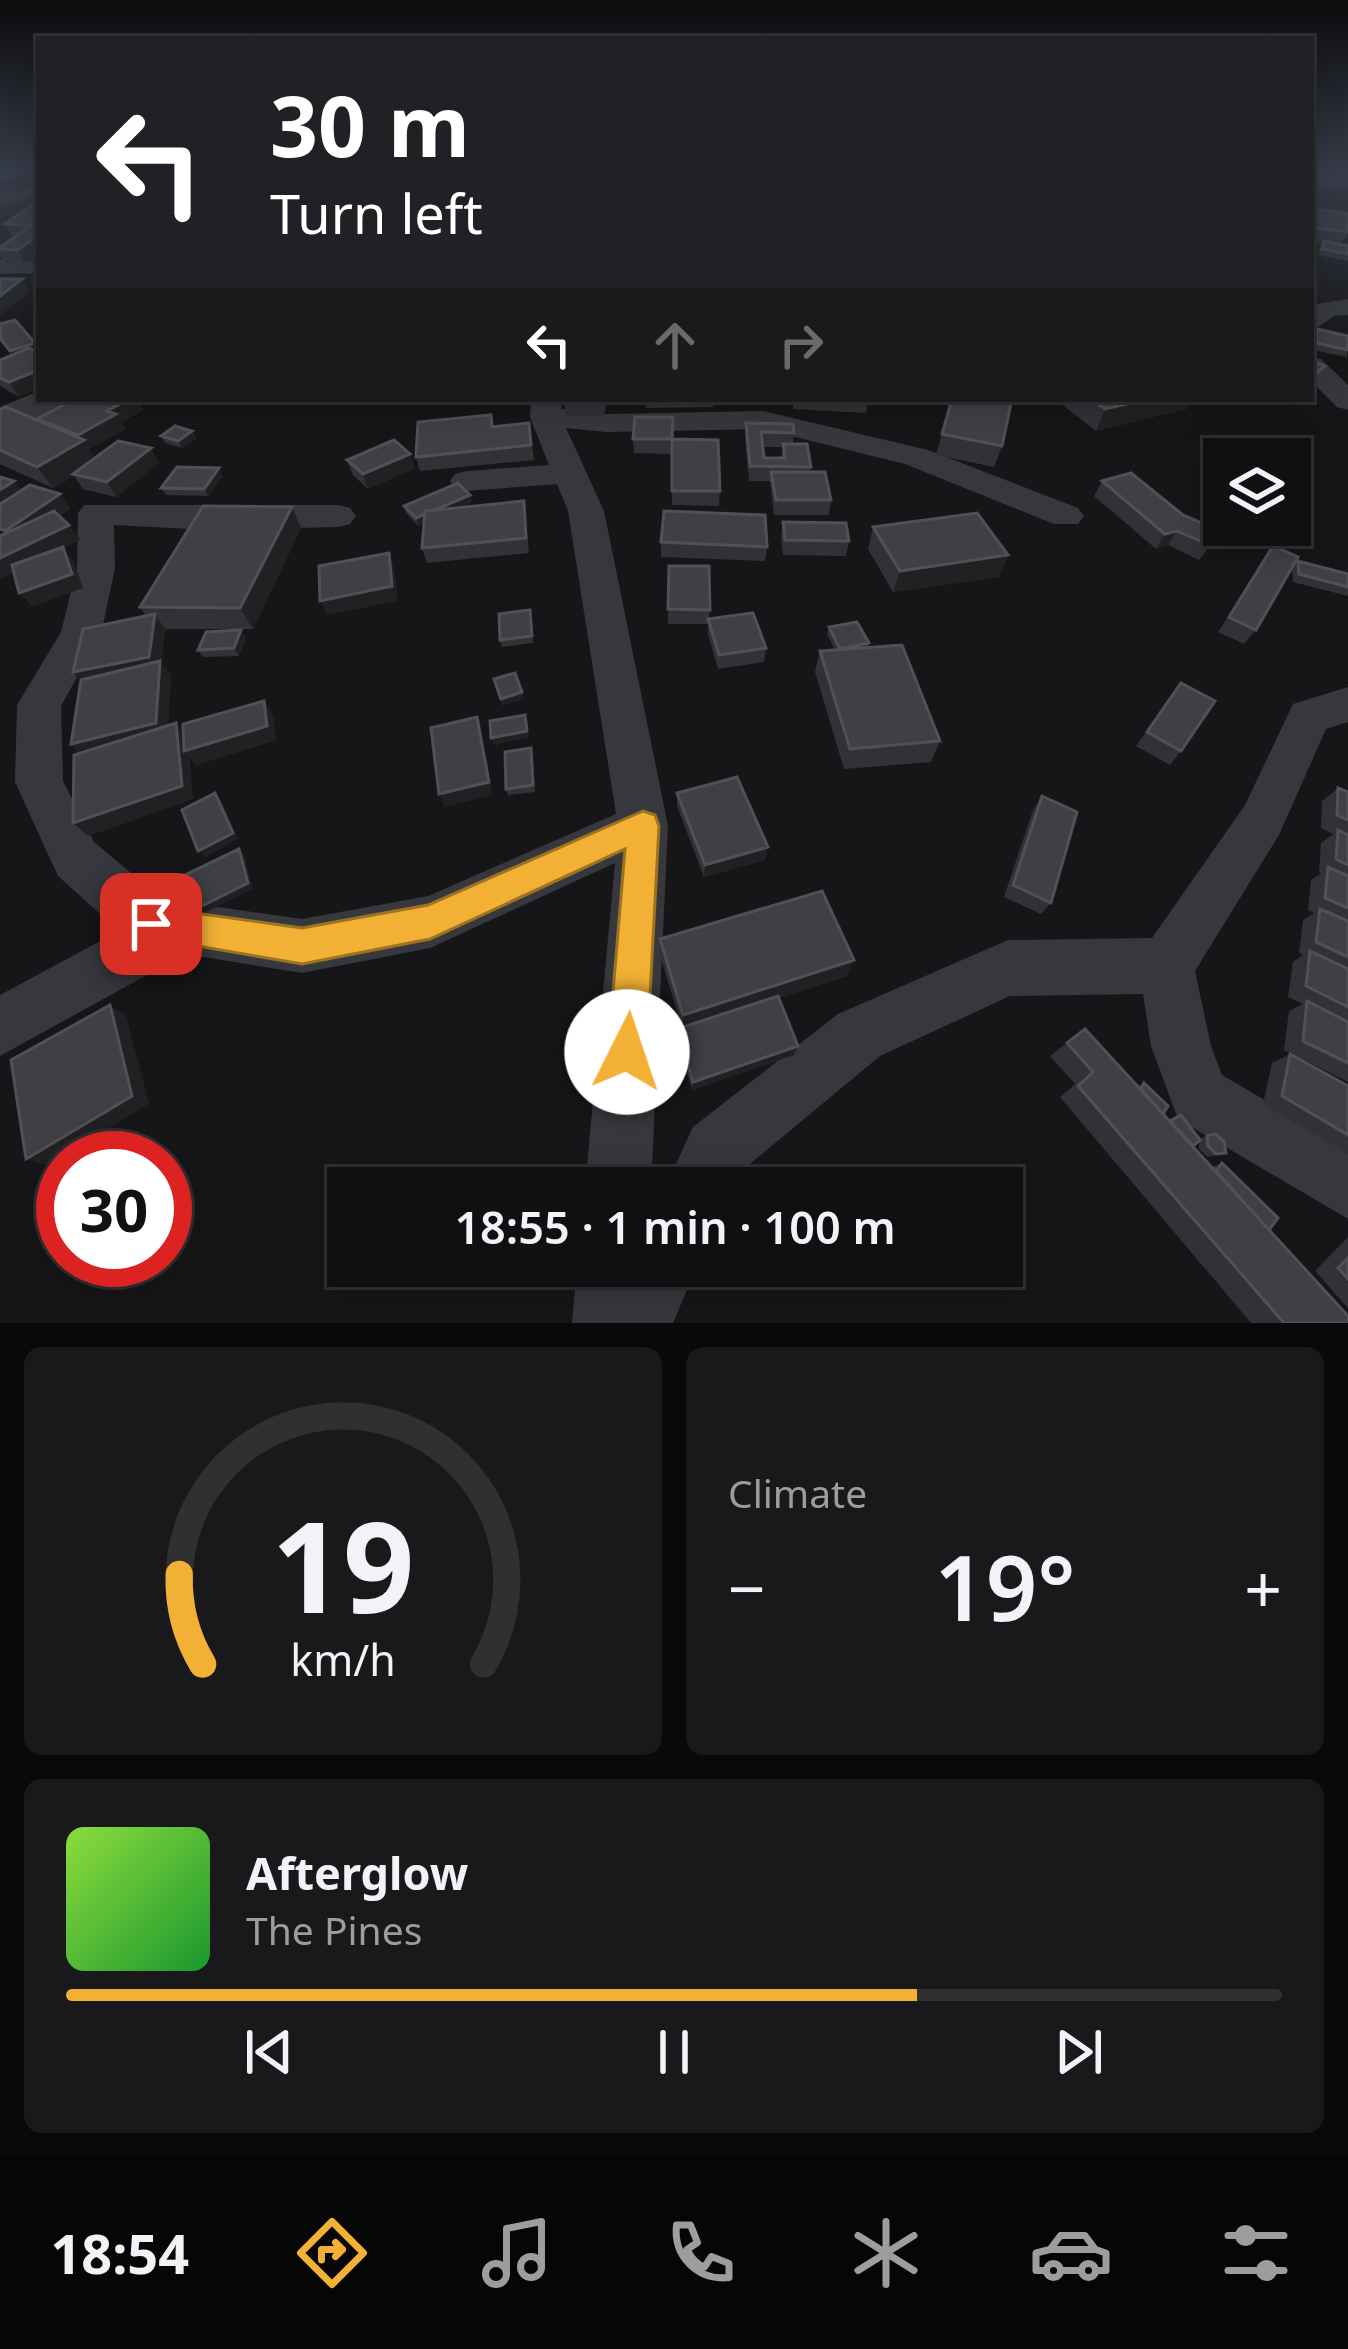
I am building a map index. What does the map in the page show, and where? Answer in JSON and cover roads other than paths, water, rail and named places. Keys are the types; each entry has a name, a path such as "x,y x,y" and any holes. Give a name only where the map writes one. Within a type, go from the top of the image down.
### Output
{"street":[{"path":"0,267 36,266"},
{"path":"1314,321 1326,309 1348,307"},
{"path":"1314,368 1348,401"},
{"path":"0,422 46,402"},
{"path":"545,408 586,511 643,826 619,1167"},
{"path":"545,408 606,423 763,419 916,458 1066,516"},
{"path":"467,481 569,472"},
{"path":"338,516 210,519 96,513 96,568 81,634 39,705 39,782 76,859 151,924 302,946 430,922 643,826"},
{"path":"1348,704 1309,717 1262,820 1166,966 1180,1046 1200,1097 1348,1186"},
{"path":"0,1027 180,927"},
{"path":"708,1167 716,1150 859,1034 1008,968 1166,966"},
{"path":"608,1323 611,1287"},
{"path":"636,1323 652,1287"}]}
